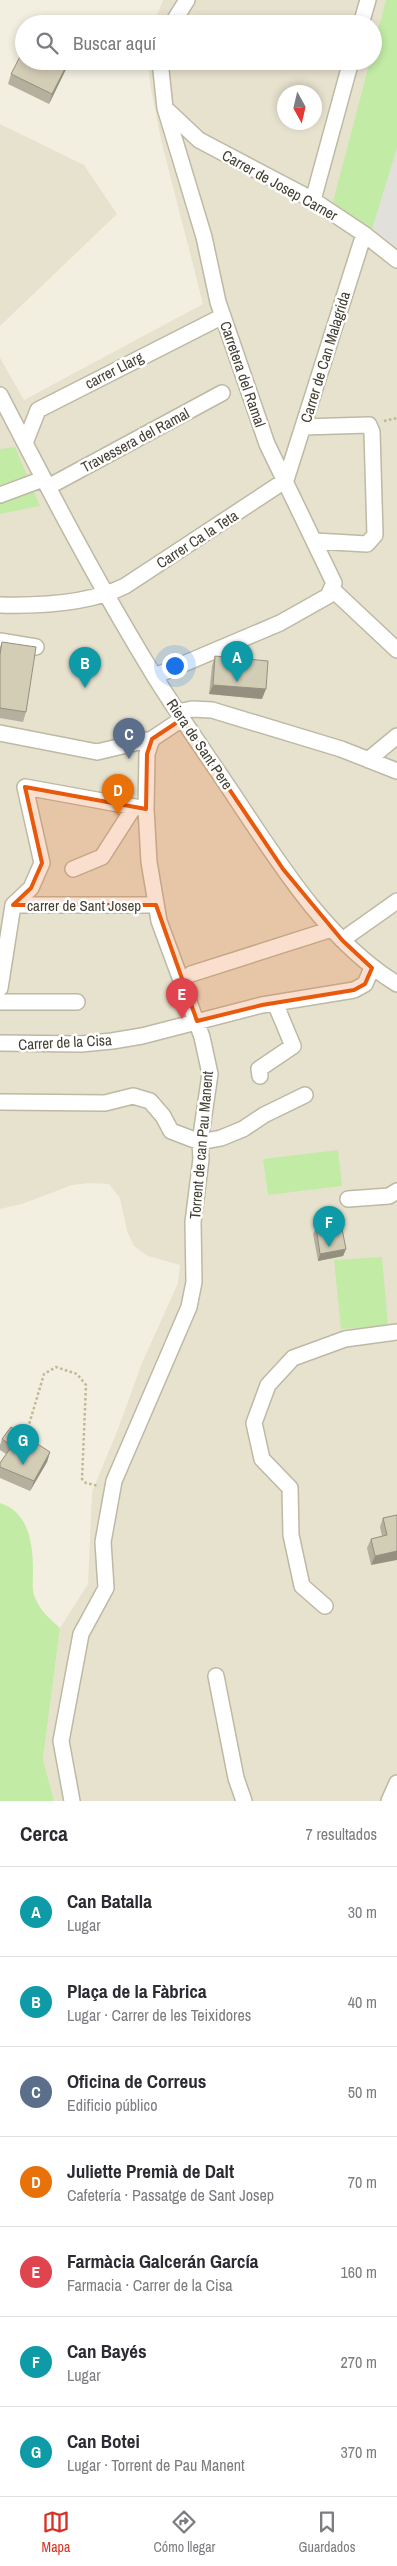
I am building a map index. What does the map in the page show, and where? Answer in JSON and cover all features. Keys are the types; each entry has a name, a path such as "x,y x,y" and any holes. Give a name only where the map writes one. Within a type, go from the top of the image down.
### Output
{"street":[{"path":"178,15 187,0"},
{"path":"364,15 368,0"},
{"name":"Carretera del Ramal","path":"161,70 165,108 204,236 223,316 267,444 332,576 333,590"},
{"path":"313,200 349,70"},
{"name":"Carrer de Josep Carner","path":"165,108 199,140 313,200 364,234 397,260"},
{"name":"Carrer de Can Malagrida","path":"286,480 364,234"},
{"name":"carrer Llarg","path":"25,443 38,410 223,316"},
{"name":"Travessera del Ramal","path":"0,495 46,483 222,393"},
{"name":"Riera de Sant Pere","path":"0,395 107,595 180,716 283,868 337,935 372,968 397,984"},
{"path":"303,427 369,425 372,432 376,535 367,544 315,541"},
{"name":"Carrer Ca la Teta","path":"0,606 76,600 107,595 125,586 286,480"},
{"path":"155,676 280,623 328,596 333,590 397,650"},
{"path":"0,641 36,647"},
{"path":"0,733 97,752 152,739 180,716 192,709 212,710 341,749 397,771"},
{"path":"368,760 397,736"},
{"name":"Torrent de can Pau Manent","path":"72,1801 61,1741 81,1634 106,1588 103,1542 113,1488 189,1307 194,1282 193,1222 201,1159 200,1142 210,1074 206,1051 197,1021 159,921 156,905 140,808 147,754 152,739"},
{"name":"carrer de Sant Josep","path":"0,988 13,904 32,888 42,863 25,787 140,808"},
{"path":"73,869 102,858 140,808"},
{"path":"191,974 337,935 397,901"},
{"name":"carrer de Sant Josep","path":"13,904 156,905"},
{"name":"Carrer de la Cisa","path":"0,1043 81,1044 142,1036 275,1002 354,990 365,984 372,968"},
{"path":"0,1002 77,1002"},
{"path":"260,1076 259,1069 293,1046 275,1002"},
{"path":"0,1102 105,1103 133,1096 150,1101 163,1116 171,1131 200,1142 221,1138 243,1129 264,1115 305,1095"},
{"path":"348,1199 389,1196 397,1191"},
{"path":"325,1606 302,1586 292,1535 290,1488 262,1459 254,1423 268,1385 293,1358 346,1339 397,1332"},
{"path":"216,1676 236,1778 244,1801"},
{"path":"389,1801 397,1783"}],"path":[{"path":"25,1439 44,1374 56,1368 77,1374 86,1385 82,1479 86,1483 113,1488"}],"highlighted area":[{"path":"182,719 283,869 342,940 372,968 365,984 354,990 262,1005 197,1021 156,905 13,905 31,888 42,863 25,787 146,809 147,754 152,739"}],"shaded area":[{"path":"163,0 397,0 397,1801 54,1801 43,1759 60,1628 88,1584 92,1492 142,1363 178,1283 180,1265 148,1256 134,1246 127,1231 120,1198 109,1184 90,1183 72,1185 22,1204 0,1209 0,358 24,400 203,304 161,140 149,70 382,70 382,15 157,15"},
{"path":"0,124 84,165 117,214 0,326"},
{"path":"397,148 397,246 372,230"}],"green space":[{"path":"386,0 397,0 397,148 372,230 333,202 368,70 382,70 382,15"},
{"path":"15,447 40,506 0,514 0,449"},
{"path":"338,1150 342,1186 268,1195 263,1159"},
{"path":"382,1257 388,1326 341,1329 334,1260"},
{"path":"0,1503 10,1507 23,1521 32,1550 34,1595 48,1617 60,1628 43,1759 54,1801 0,1801"}],"building":[{"path":"15,66 15,70 64,70 52,94 11,74"},
{"path":"2,642 36,647 26,712 0,708 0,655"},
{"path":"215,656 268,661 266,689 213,685"},
{"path":"334,1224 335,1230 342,1229 346,1249 320,1254 316,1227"},
{"path":"11,1427 50,1452 34,1481 0,1467 0,1463 12,1446 2,1439"},
{"path":"397,1515 397,1551 375,1556 371,1539 387,1535 383,1518"}],"place":[{"name":"Can Batalla","path":"237,682"},
{"name":"Plaça de la Fàbrica","path":"85,688"},
{"name":"Oficina de Correus","path":"129,759"},
{"name":"Juliette Premià de Dalt","path":"118,815"},
{"name":"Farmàcia Galcerán García","path":"182,1019"},
{"name":"Can Bayés","path":"329,1247"},
{"name":"Can Botei","path":"23,1465"}]}
